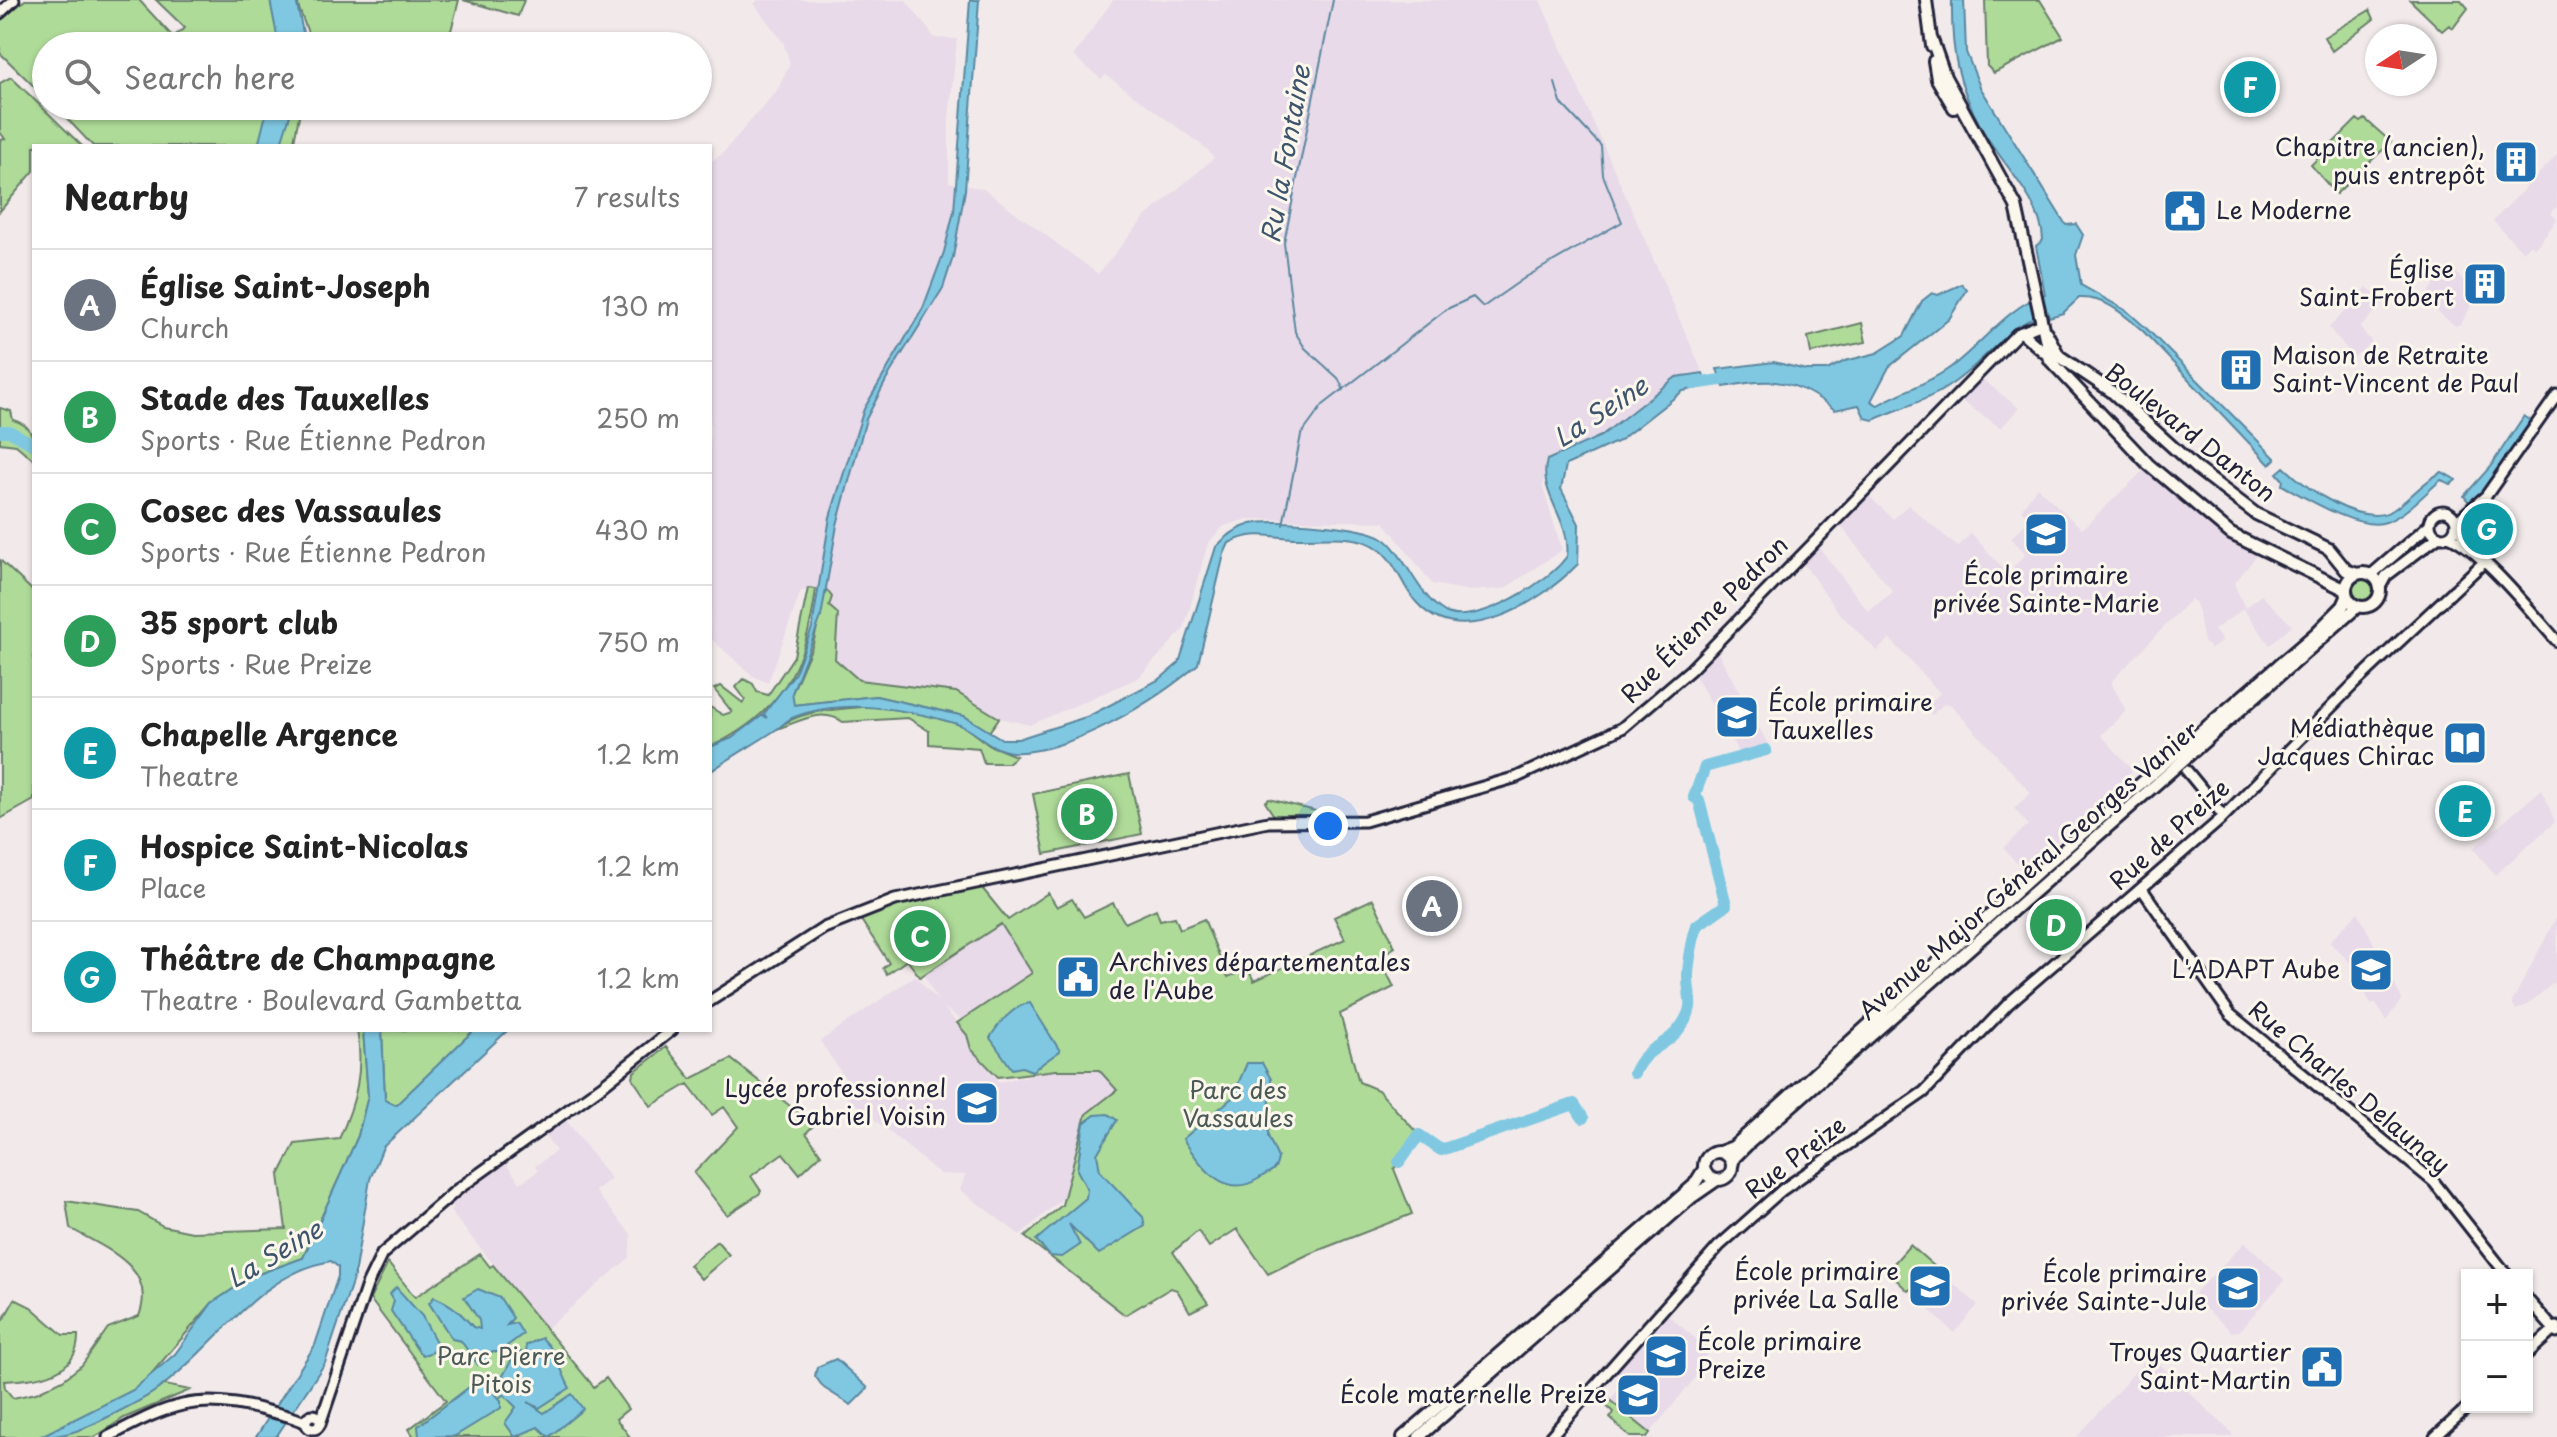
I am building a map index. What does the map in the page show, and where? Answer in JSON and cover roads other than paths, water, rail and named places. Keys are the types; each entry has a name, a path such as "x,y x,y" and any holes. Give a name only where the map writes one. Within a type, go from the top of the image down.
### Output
{"main road":[{"path":"1926,0 1937,79 2016,206 2046,354"},
{"name":"Boulevard Danton","path":"2041,320 2059,356 2078,372 2111,391 2197,469 2251,511 2329,549 2346,570 2357,574"},
{"name":"Boulevard Danton","path":"2046,354 2071,386 2148,464 2231,534 2346,593"},
{"name":"Boulevard Danton","path":"2071,386 2078,372"},
{"path":"1417,1434 1694,1185 1707,1157 1733,1147 2040,870 2316,633 2343,606 2346,593 2349,580 2357,574 2371,575 2380,587 2377,602 2368,607 2357,607 2346,593"},
{"name":"Avenue Major Général Georges Vanier","path":"1732,1166 1734,1158 1747,1145 2357,607"},
{"path":"1403,1437 1417,1434 1691,1198 1726,1177 1732,1166 1727,1156 1720,1152"},
{"path":"1704,1169 1717,1180"}],"street":[{"path":"0,13 14,0"},
{"name":"Rue Étienne Pedron","path":"712,1000 824,928 895,900 1268,822 1365,821 1517,777 1599,742 1645,711 1690,670 2021,332 2041,320"},
{"path":"2021,332 2046,354"},
{"path":"2380,587 2386,576 2444,536 2484,498 2557,395"},
{"path":"2371,575 2429,525 2434,514 2484,498"},
{"path":"2445,510 2557,631"},
{"path":"2429,525 2461,543 2557,641"},
{"name":"Rue de Preize","path":"2088,934 2223,815 2354,684 2483,563"},
{"path":"2187,771 2223,815"},
{"name":"Rue Charles Delaunay","path":"2142,889 2230,1014 2433,1181 2502,1269"},
{"name":"Rue Preize","path":"1550,1437 1719,1246 1782,1190 1924,1092 2009,1003 2088,934"},
{"path":"108,1437 167,1407 193,1400 225,1400 310,1425 326,1401 371,1276 382,1254 458,1189 620,1072 670,1032"},
{"path":"2533,1305 2556,1330 2533,1349"},
{"path":"2435,1437 2461,1413"}],"water":[{"path":"270,0 296,0 303,32 276,32"},
{"path":"970,0 979,0 965,190 953,257 943,288 890,373 866,419 837,525 821,617 792,693 794,705 876,696 964,716 1002,739 1018,739 1089,716 1160,679 1179,663 1216,547 1236,530 1262,522 1318,524 1373,534 1391,544 1418,585 1445,612 1474,614 1492,608 1545,578 1567,556 1565,531 1547,484 1547,460 1601,436 1676,377 1703,373 1708,386 1683,391 1619,441 1566,465 1561,489 1579,524 1578,564 1544,593 1501,616 1456,623 1435,617 1417,603 1385,554 1360,540 1262,535 1246,537 1229,543 1224,554 1198,664 1160,693 1085,735 1035,751 1013,752 996,747 962,726 935,718 873,707 831,708 792,718 712,771 712,746 732,738 763,715 767,718 764,714 795,673 812,628 830,517 864,409 923,308 944,252 954,211"},
{"path":"1952,0 1964,0 1966,52 1980,87 2066,225 2076,224 2083,235 2076,255 2081,285 2127,311 2146,328 2276,459 2270,465 2143,331 2114,308 2089,298 2079,298 2063,313 2049,317 2048,312 2032,318 1941,391 1873,420 1865,418 1859,405 1835,410 1808,392 1783,383 1756,382 1724,387 1717,369 1774,362 1806,370 1827,370 1845,361 1877,353 1904,336 1922,301 1932,293 1938,295 1962,284 1967,290 1949,319 1889,367 1871,401 1878,405 1942,373 2007,317 2045,294 2036,246 2043,240 2041,225 2028,197 1982,129 1961,82 1954,52"},
{"path":"264,120 288,120 281,144 258,144"},
{"path":"2524,416 2533,422 2475,501 2468,501 2464,496 2490,467"},
{"path":"2284,467 2335,504 2366,514 2393,510 2442,472 2456,480 2451,484 2441,480 2401,514 2375,524 2333,512 2282,485 2283,480 2277,473"},
{"path":"1030,1003 1060,1051 1032,1071 1022,1067 1012,1069 990,1038 1012,1012"},
{"path":"363,1032 382,1032 385,1100 396,1105 472,1032 506,1032 383,1147 370,1179 354,1276 325,1363 276,1437 256,1437 315,1345 338,1276 338,1267 331,1261 306,1268 264,1293 190,1362 149,1395 83,1429 58,1436 39,1437 133,1390 175,1354 212,1303 253,1276 303,1258 358,1136 368,1096"},
{"path":"1247,1063 1262,1063 1271,1079 1268,1136 1278,1158 1276,1166 1258,1179 1234,1185 1214,1177 1183,1139 1232,1098"},
{"path":"1108,1114 1117,1120 1097,1154 1100,1171 1143,1217 1145,1226 1099,1254 1069,1224 1080,1245 1062,1257 1050,1256 1036,1240 1086,1198 1087,1189 1077,1170 1084,1123 1095,1115"},
{"path":"396,1287 422,1316 436,1342 433,1352 423,1355 419,1352 391,1311 394,1301 390,1294"},
{"path":"478,1289 500,1298 513,1318 507,1325 516,1323 523,1334 499,1352 486,1352 489,1359 478,1365 461,1341 452,1339 429,1303 434,1297 440,1300 456,1309 473,1327 480,1329 479,1320 464,1297"},
{"path":"542,1338 556,1356 570,1388 539,1408 528,1402 544,1413 572,1394 583,1409 549,1437 538,1427 515,1437 505,1423 516,1407 498,1389 498,1385 512,1359 521,1352 527,1355 526,1345"},
{"path":"836,1359 868,1388 851,1405 824,1388 815,1376 817,1367"},
{"path":"485,1375 493,1375 491,1388 501,1401 501,1408 455,1436 419,1437 418,1426"}],"waterway":[{"name":"Ru la Fontaine","path":"1333,0 1284,243 1295,332 1305,348 1338,378 1344,390"},
{"path":"1283,525 1301,435 1323,405 1447,309 1473,297 1483,307 1526,277 1622,222 1603,175 1601,146 1561,103 1555,83"},
{"name":"La Seine","path":"1693,384 1734,378"},
{"path":"0,431 9,431 32,444"},
{"path":"1634,1073 1644,1057 1676,1033 1686,1018 1690,1006 1689,964 1696,926 1726,905 1699,800 1694,797 1705,767 1766,750"},
{"path":"1399,1162 1419,1135 1441,1150 1574,1104 1583,1118"},
{"path":"499,1398 503,1395"}],"place":[{"name":"Hospice Saint-Nicolas","path":"2250,87"},
{"name":"Chapitre (ancien), puis entrepôt","path":"2516,162"},
{"name":"Le Moderne","path":"2185,211"},
{"name":"Église Saint-Frobert","path":"2485,284"},
{"name":"Maison de Retraite Saint-Vincent de Paul","path":"2241,370"},
{"name":"Théâtre de Champagne","path":"2487,529"},
{"name":"École primaire privée Sainte-Marie","path":"2046,534"},
{"name":"École primaire Tauxelles","path":"1737,717"},
{"name":"Médiathèque Jacques Chirac","path":"2465,743"},
{"name":"Chapelle Argence","path":"2465,811"},
{"name":"Stade des Tauxelles","path":"1087,814"},
{"name":"Église Saint-Joseph","path":"1432,906"},
{"name":"35 sport club","path":"2056,925"},
{"name":"Cosec des Vassaules","path":"920,936"},
{"name":"L'ADAPT Aube","path":"2371,970"},
{"name":"Archives départementales de l'Aube","path":"1078,977"},
{"name":"Lycée professionnel Gabriel Voisin","path":"977,1103"},
{"name":"École primaire privée La Salle","path":"1930,1286"},
{"name":"École primaire privée Sainte-Jule","path":"2238,1288"},
{"name":"École primaire Preize","path":"1666,1356"},
{"name":"Troyes Quartier Saint-Martin","path":"2322,1367"},
{"name":"École maternelle Preize","path":"1638,1395"}],"park label":[{"name":"Parc des Vassaules","path":"1238,1105"},
{"name":"Parc Pierre Pitois","path":"501,1371"}]}
